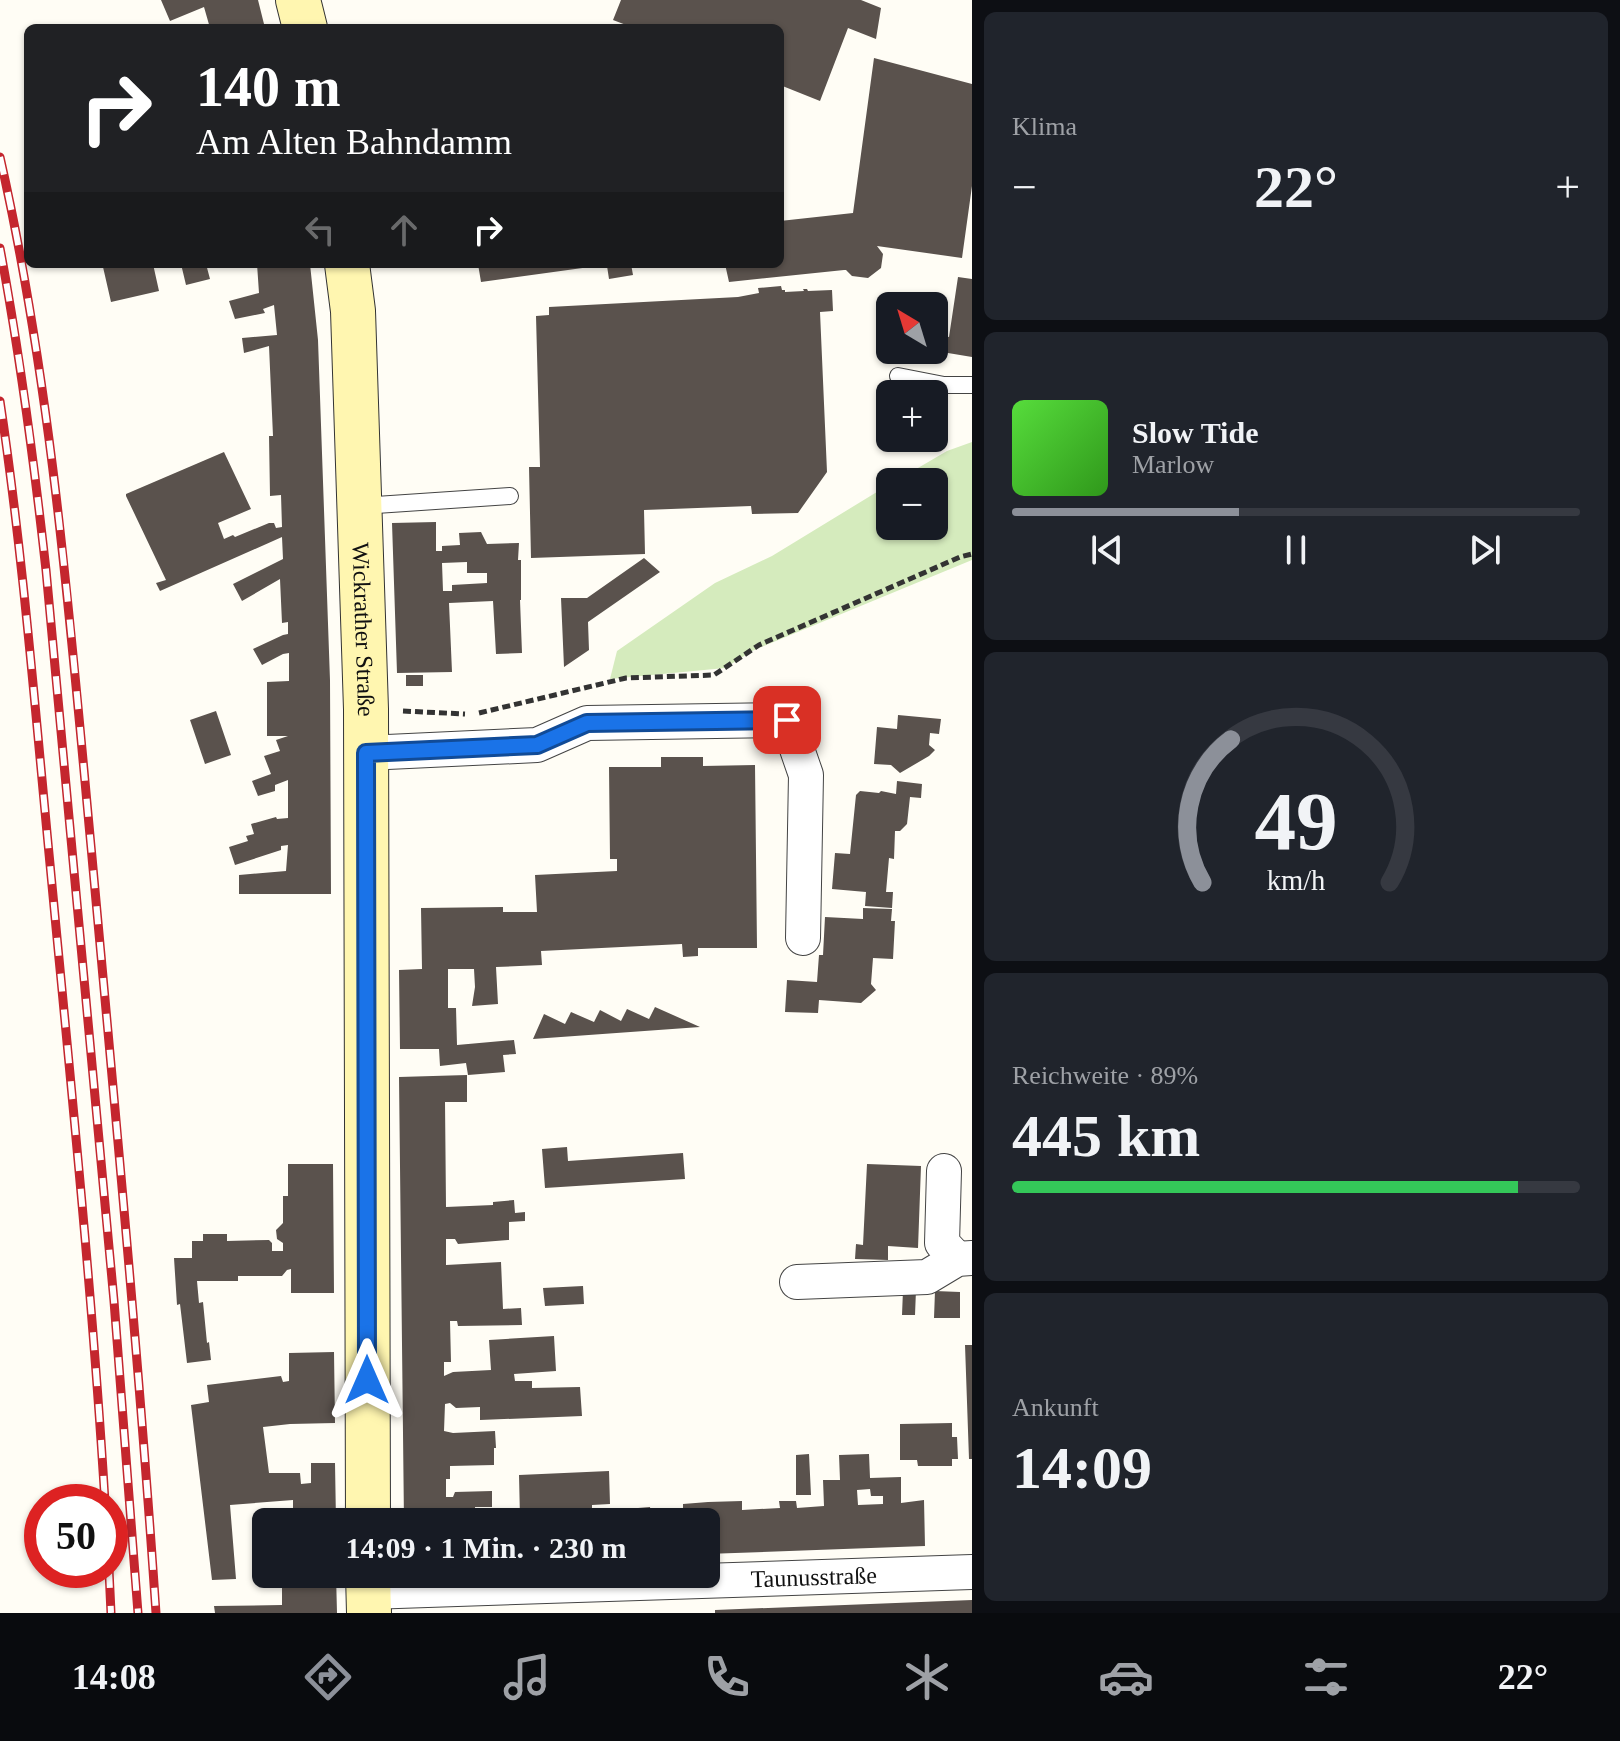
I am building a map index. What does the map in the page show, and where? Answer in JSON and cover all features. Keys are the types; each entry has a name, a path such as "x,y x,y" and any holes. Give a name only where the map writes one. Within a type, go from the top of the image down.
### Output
{"main road":[{"path":"298,0 304,24"},
{"name":"Wickrather Straße","path":"348,268 353,311 366,709 368,1508"}],"street":[{"path":"366,753 537,745 587,723 787,720 806,775 803,938"},
{"path":"797,1282 927,1277 964,1258 942,1243 944,1171"},
{"name":"Taunusstraße","path":"368,1593 972,1572"}],"lane":[{"path":"898,376 944,385 972,385"},
{"path":"360,506 510,496"}],"path":[{"path":"366,709 475,714 626,678 714,675 759,645 972,554"}],"green space":[{"path":"972,442 972,560 752,651 725,668 610,679 617,651 715,583 772,556 876,493 876,540 948,540 948,468 918,468 948,451"}],"building":[{"path":"161,0 258,0 264,24 209,24 204,7 170,21"},
{"path":"621,0 861,0 881,8 876,39 848,28 820,101 784,87 784,24 624,24 613,20"},
{"path":"874,58 972,84 972,186 962,258 877,246 883,254 881,268 868,278 852,276 844,270 729,282 726,268 784,268 784,221 853,213"},
{"path":"103,268 154,268 159,291 111,302"},
{"path":"182,268 207,268 210,279 186,285"},
{"path":"257,268 310,268 318,340 330,680 331,894 239,894 239,875 286,871 288,845 235,865 229,847 248,841 246,836 254,834 251,824 276,817 288,818 288,780 275,785 275,791 258,796 252,781 271,774 264,756 280,751 276,740 288,736 267,736 267,682 289,681 289,653 262,665 253,649 288,634 288,622 282,623 280,579 242,601 233,584 283,559 282,537 160,591 156,583 166,580 126,496 224,452 251,509 218,523 224,539 269,523 274,523 276,528 282,527 281,495 270,496 269,436 273,436 269,346 244,353 242,338 277,335 274,305 263,309 265,313 235,319 229,301 259,293"},
{"path":"479,268 582,268 481,282"},
{"path":"607,268 632,268 633,275 609,279"},
{"path":"958,277 972,279 972,357 948,353"},
{"path":"781,286 785,292 832,290 833,311 820,312 827,472 798,513 752,514 751,506 644,510 645,554 531,558 529,467 540,467 536,316 549,315 549,307 738,297 759,293 758,288"},
{"path":"436,522 436,551 442,551 442,546 460,545 459,533 481,532 487,544 519,543 522,653 496,654 493,601 449,603 452,672 397,673 392,523","holes":["467,562 467,573 487,573 487,583 452,585 452,591 443,591 442,563"]},
{"path":"644,558 660,572 588,622 589,650 564,667 561,598 587,598"},
{"path":"406,675 423,675 423,686 406,686"},
{"path":"216,711 231,755 205,764 190,720"},
{"path":"898,715 941,719 939,734 930,733 929,745 935,750 900,773 891,765 874,764 877,727 897,729"},
{"path":"661,757 703,757 703,766 755,765 757,948 698,948 698,956 683,957 682,944 541,951 542,965 496,967 498,1004 472,1006 474,969 448,969 448,1008 456,1008 457,1045 514,1040 516,1054 503,1055 505,1072 468,1075 466,1063 440,1066 439,1049 400,1049 399,970 422,969 421,908 503,907 503,912 537,912 535,875 617,871 617,859 610,859 609,767 661,767"},
{"path":"897,781 922,784 921,798 910,797 907,824 900,831 895,831 894,859 889,858 886,892 893,892 892,908 865,906 866,892 832,889 835,853 850,854 856,795 860,791 896,794"},
{"path":"863,908 892,909 891,921 895,921 893,959 873,958 871,984 876,990 861,1003 819,1000 818,1013 785,1012 787,980 817,982 819,955 823,955 825,917 863,919"},
{"path":"655,1007 700,1027 533,1039 544,1014 565,1024 571,1012 594,1022 600,1010 621,1021 627,1009 649,1019"},
{"path":"467,1075 467,1102 445,1102 446,1207 493,1205 493,1202 514,1200 515,1213 525,1212 525,1221 509,1222 509,1240 458,1244 455,1239 446,1239 446,1265 501,1262 503,1309 521,1308 522,1325 458,1326 457,1321 450,1321 451,1362 444,1362 444,1376 453,1372 491,1370 489,1340 554,1336 556,1371 514,1374 515,1381 532,1381 532,1388 580,1387 582,1416 480,1420 480,1407 456,1408 450,1403 445,1404 444,1431 495,1431 496,1448 494,1465 450,1466 446,1497 453,1497 455,1492 492,1491 492,1507 404,1508 399,1077"},
{"path":"567,1147 568,1161 683,1153 685,1179 545,1188 542,1149"},
{"path":"288,1164 333,1164 334,1293 291,1293 291,1269 282,1276 238,1276 238,1281 197,1281 211,1360 187,1363 180,1304 177,1305 174,1258 192,1258 192,1241 203,1241 203,1234 227,1234 227,1241 269,1240 272,1251 283,1251 283,1243 277,1239 276,1230 283,1223 283,1196 288,1196"},
{"path":"867,1164 921,1166 918,1248 888,1246 888,1260 855,1259 856,1244 863,1245"},
{"path":"583,1286 584,1304 545,1306 543,1288"},
{"path":"903,1290 916,1290 915,1315 902,1315"},
{"path":"935,1291 960,1292 960,1318 934,1318"},
{"path":"965,1345 972,1345 972,1459 969,1459"},
{"path":"334,1352 335,1423 263,1427 269,1473 300,1473 301,1484 311,1483 311,1463 335,1463 336,1508 293,1508 293,1500 230,1505 236,1579 212,1580 191,1405 209,1402 207,1385 281,1376 283,1382 289,1381 289,1353"},
{"path":"952,1423 952,1437 957,1437 958,1459 952,1459 952,1466 918,1466 917,1460 900,1460 900,1424"},
{"path":"809,1454 811,1495 796,1495 796,1455"},
{"path":"869,1454 870,1478 901,1477 901,1503 924,1500 925,1546 720,1553 720,1508 683,1508 683,1504 742,1501 742,1510 780,1508 779,1501 796,1501 797,1508 824,1506 823,1480 840,1480 839,1455","holes":["870,1489 871,1496 883,1496 883,1504 858,1505 857,1490"]},
{"path":"609,1471 610,1504 592,1505 592,1508 520,1508 519,1475"},
{"path":"282,1588 336,1588 337,1613 215,1613 214,1606 282,1605"},
{"path":"972,1600 972,1613 715,1613 715,1610"}],"railway":[{"path":"0,157 33,330 67,593 126,1235 156,1613"},
{"path":"0,248 26,409 46,570 114,1301 138,1613"},
{"path":"0,401 34,690 87,1262 104,1484"},
{"path":"110,1588 111,1613"}],"route":[{"path":"367,1380 366,753 537,745 587,723 787,720"}]}
